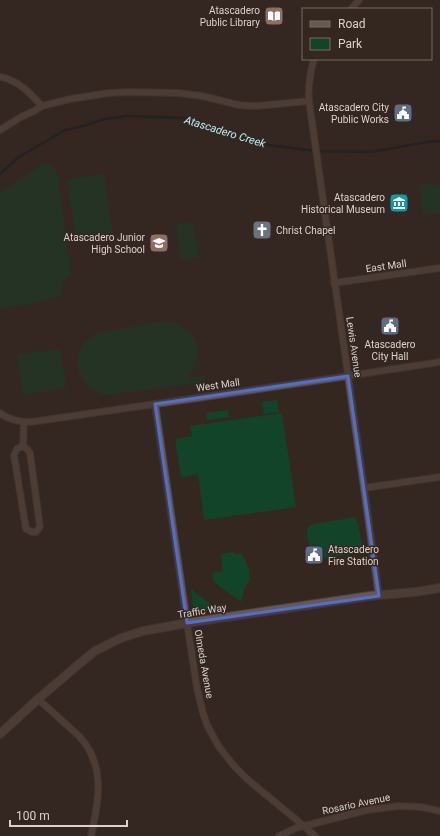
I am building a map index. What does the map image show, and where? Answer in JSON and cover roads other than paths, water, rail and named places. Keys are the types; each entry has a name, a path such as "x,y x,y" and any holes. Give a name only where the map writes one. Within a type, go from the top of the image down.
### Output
{"street":[{"path":"352,8 360,0"},
{"name":"Lewis Avenue","path":"314,60 310,71 308,87 309,101 379,596"},
{"path":"0,77 20,85 42,106"},
{"path":"0,130 42,106 80,97 109,93 178,93 202,96 239,105 252,106 309,101"},
{"name":"East Mall","path":"334,283 440,268"},
{"name":"West Mall","path":"0,413 15,420 31,422 440,362"},
{"name":"Olmeda Avenue","path":"155,404 199,701 203,713 219,748 235,767 247,779 315,836"},
{"path":"23,446 24,422"},
{"path":"23,446 30,453 40,527 36,532 26,529 14,455 17,449 23,446"},
{"path":"364,488 440,477"},
{"name":"Traffic Way","path":"0,734 85,658 121,638 143,631 187,623 363,597 440,588"},
{"path":"38,699 79,736 90,750 94,759 99,791 91,836"},
{"name":"Rosario Avenue","path":"279,836 296,828 367,810 399,806 421,807 440,811"}],"waterway":[{"name":"Atascadero Creek","path":"0,174 19,157 65,130 105,119 128,116 183,118 260,144 316,151 371,152 440,141"}],"place":[{"name":"Atascadero Public Library","path":"274,16"},
{"name":"Atascadero City Public Works","path":"403,113"},
{"name":"Atascadero Historical Museum","path":"399,203"},
{"name":"Christ Chapel","path":"262,230"},
{"name":"Atascadero Junior High School","path":"159,243"},
{"name":"Atascadero City Hall","path":"390,326"},
{"name":"Atascadero Fire Station","path":"314,555"}]}
